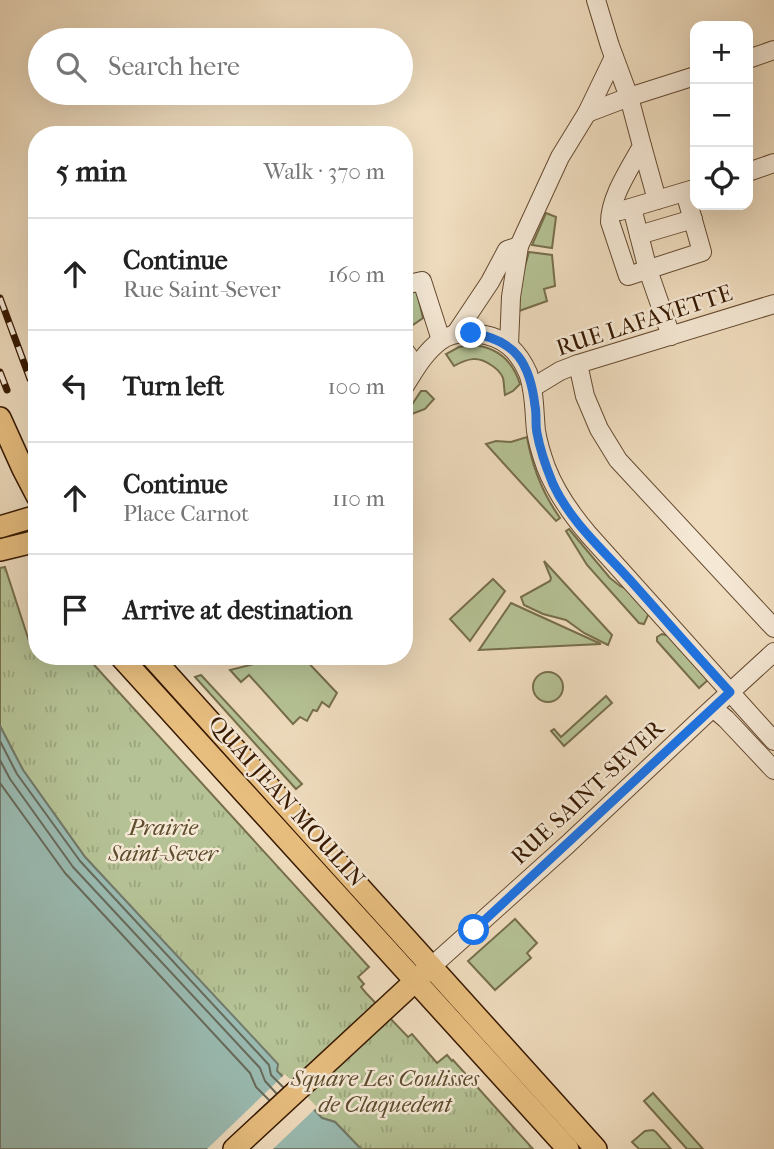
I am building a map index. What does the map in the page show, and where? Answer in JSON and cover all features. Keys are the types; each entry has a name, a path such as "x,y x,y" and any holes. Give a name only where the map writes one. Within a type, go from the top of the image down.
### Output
{"main road":[{"path":"0,418 28,479"},
{"path":"0,527 28,519"},
{"path":"0,550 28,543"},
{"name":"QUAI JEAN MOULIN","path":"128,665 568,1149"},
{"name":"QUAI JEAN MOULIN","path":"159,665 596,1149"},
{"path":"345,903 361,888"},
{"path":"234,1149 432,966"}],"street":[{"path":"596,0 629,97 657,200"},
{"path":"753,57 774,50"},
{"path":"509,345 511,297 519,246 560,157 587,113 614,57"},
{"path":"587,113 690,78"},
{"path":"642,146 612,203 610,213 610,222 628,276 702,252 692,210"},
{"path":"753,170 774,163"},
{"path":"610,213 690,190"},
{"path":"632,208 648,270 671,336"},
{"path":"639,235 693,219"},
{"path":"413,372 428,351 449,337 490,282 507,250 519,246"},
{"path":"413,283 449,337"},
{"name":"RUE LAFAYETTE","path":"532,388 578,364 774,304"},
{"path":"449,337 471,333 486,335 509,345 524,365 532,388 536,429 546,467 564,505 774,741"},
{"path":"578,364 585,396 599,429 618,460 774,628"},
{"name":"RUE SAINT-SEVER","path":"432,966 575,838 774,652"},
{"path":"713,708 774,771"}],"green space":[{"path":"546,213 556,217 552,248 532,245"},
{"path":"529,252 552,255 555,286 544,289 547,301 519,311 522,281"},
{"path":"413,290 417,292 423,318 413,325"},
{"path":"470,345 488,348 502,356 517,375 520,384 505,395 502,376 486,362 473,359 454,366 446,354"},
{"path":"421,391 426,391 434,399 425,409 413,414 413,403"},
{"path":"527,437 539,479 560,518 556,521 486,444 496,441 511,442"},
{"path":"569,529 610,578 631,591 649,613 644,624 639,623 587,565 566,531"},
{"path":"544,561 612,635 608,645 566,620 524,605 521,597 550,581"},
{"name":"Prairie Saint-Sever","path":"5,567 28,638 28,665 94,665 369,967 358,977 364,984 361,987 366,993 408,1037 412,1034 437,1063 447,1055 453,1060 533,1149 361,1149 335,1122 322,1118 277,1071 277,1065 85,857 23,770 0,726 0,568"},
{"path":"493,579 505,591 470,641 450,619"},
{"path":"511,603 601,644 479,650"},
{"path":"662,634 669,636 709,679 699,688 657,641 657,637"},
{"path":"250,665 311,665 337,693 329,707 322,702 317,711 313,710 307,721 300,717 293,724 249,675 241,682 230,670"},
{"path":"548,672 558,677 563,687 558,697 548,702 538,697 533,687 538,677"},
{"path":"201,675 302,784 296,789 195,677"},
{"path":"606,696 612,703 564,746 551,731 554,729 561,737"},
{"path":"515,919 537,943 527,953 531,958 495,990 468,961"},
{"path":"653,1093 703,1149 687,1149 644,1101"},
{"path":"653,1130 671,1149 639,1149 632,1142 645,1131"}],"water":[{"path":"0,726 23,770 85,857 278,1064 277,1071 322,1118 335,1122 361,1149 0,1149"}],"pier":[{"path":"285,1074 317,1107 273,1149 207,1149"}],"railway":[{"path":"0,298 28,374"},
{"path":"0,372 7,390"}],"route":[{"path":"471,333 486,335 509,345 524,365 536,408 538,441 546,467 564,505 730,692 474,930"}],"park label":[{"name":"Square Les Coulisses de Claquedent","path":"385,1091"}]}
